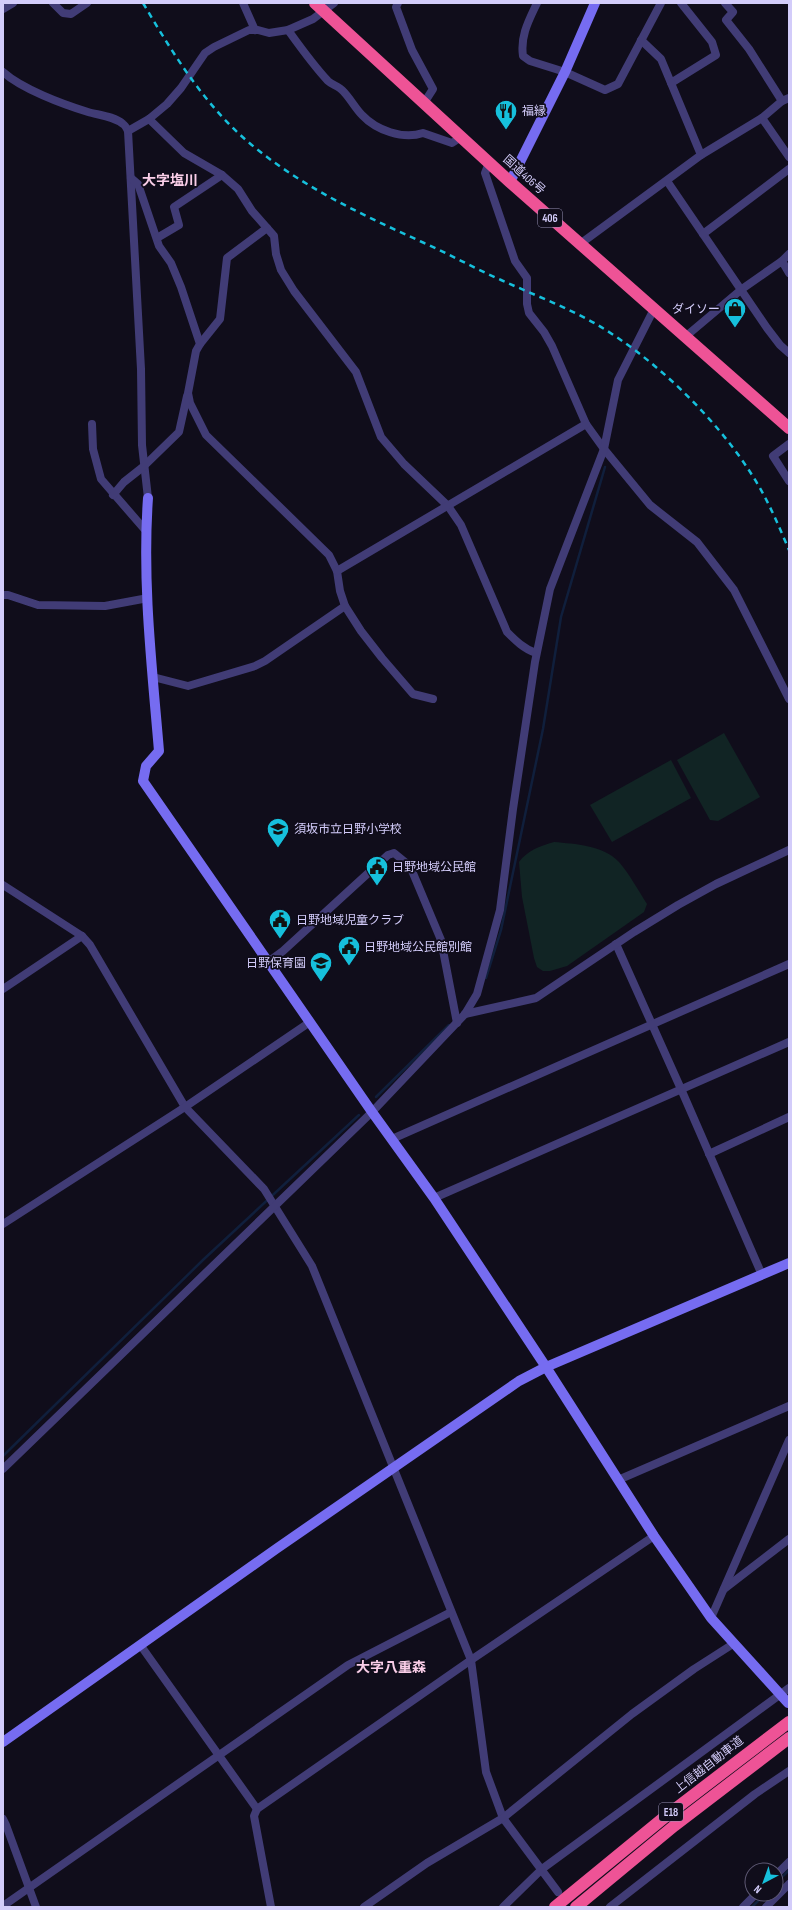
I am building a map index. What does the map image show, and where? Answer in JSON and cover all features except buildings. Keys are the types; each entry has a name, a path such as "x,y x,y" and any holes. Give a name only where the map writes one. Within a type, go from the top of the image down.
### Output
{"highway":[{"name":"国道406号","path":"315,3 510,182 789,428"},
{"name":"上信越自動車道","path":"555,1907 666,1816 789,1722"},
{"name":"E18","path":"576,1907 680,1822 789,1738"}],"street":[{"path":"3,9 13,3"},
{"path":"53,3 63,13 71,14 87,3"},
{"path":"243,3 255,30"},
{"path":"128,131 149,119 167,104 181,88 205,53 227,40 249,30 269,33 288,30 313,19 334,3"},
{"path":"398,3 396,7 412,50 434,88 424,103"},
{"path":"537,3 526,27 522,47 523,56 530,61 565,72 606,90 618,84 661,3"},
{"path":"510,182 565,72 595,3"},
{"path":"671,83 716,55 712,42 681,3"},
{"path":"580,244 701,156 762,118 786,99 726,20 733,12 725,3"},
{"path":"288,30 308,58 330,82 342,90 362,115 377,127 398,134 416,135 423,133 452,143 461,137"},
{"path":"641,40 661,59 701,156"},
{"path":"3,72 16,83 87,112 113,118 123,124 128,131 141,369 143,467 148,498 146,531 148,598 159,751 146,766 143,781 372,1112 434,1198 546,1367 654,1536 711,1618 788,1704"},
{"path":"762,118 789,156"},
{"path":"149,119 184,153 222,174 238,189 252,211 274,236 276,254 281,270 356,372 380,437 404,464 448,506 461,524 469,540 507,632 517,643 536,653"},
{"path":"488,162 485,173 515,261 527,278 527,304 529,313 552,346 586,424 604,449 650,505 697,542 734,590 789,699"},
{"path":"703,234 789,169"},
{"path":"157,238 179,225 174,207 222,174"},
{"path":"131,178 138,184 159,246 171,263 181,287 200,344"},
{"path":"667,181 742,289 767,328 780,345 789,353"},
{"path":"113,495 124,482 143,467 179,432 196,351 220,319 227,258 267,228"},
{"path":"685,337 742,289 789,254"},
{"path":"782,260 789,273"},
{"path":"3,1469 274,1204 372,1112 457,1023 465,1014 478,994 500,910 536,653 550,588 604,449 618,380 654,309"},
{"path":"188,393 190,403 206,434 330,555 337,571 340,591 345,606 382,658 413,694 432,699"},
{"path":"92,424 93,450 101,479 113,495 146,531"},
{"path":"337,571 586,424"},
{"path":"789,444 773,456 789,481"},
{"path":"3,595 8,595 38,605 105,606 148,598"},
{"path":"153,678 188,686 255,666 265,661 345,606"},
{"path":"465,1014 536,998 616,944 716,884 789,850"},
{"path":"268,962 388,855 394,853 410,866 441,940 457,1023"},
{"path":"3,885 82,936 99,958 126,1008 185,1107 246,1168 268,1195 312,1266 471,1660 486,1772 503,1818 558,1892"},
{"path":"3,989 82,936"},
{"path":"616,944 762,1275"},
{"path":"392,1139 789,964"},
{"path":"4,1222 185,1107 310,1022"},
{"path":"434,1198 789,1042"},
{"path":"709,1154 789,1118"},
{"path":"3,1742 493,1398 546,1367 789,1263"},
{"path":"618,1480 789,1406"},
{"path":"711,1618 789,1440"},
{"path":"271,1907 254,1816 257,1809 471,1660 654,1536"},
{"path":"723,1589 789,1539"},
{"path":"3,1906 217,1755 348,1665 451,1612"},
{"path":"364,1907 427,1863 503,1818 632,1714 694,1669 733,1644"},
{"path":"141,1646 217,1755 257,1809"},
{"path":"503,1907 542,1869 789,1688"},
{"path":"610,1907 755,1794 789,1771"},
{"path":"3,1820 36,1907"},
{"path":"766,1907 789,1884"}],"green space":[{"path":"724,733 760,797 718,821 710,820 677,760"},
{"path":"671,760 691,798 612,842 590,805"},
{"path":"554,842 588,846 612,856 627,872 647,904 644,912 567,966 550,971 543,971 537,967 534,958 522,897 519,862 526,854"}],"waterway":[{"path":"486,978 501,930 543,729 561,617 605,467"},
{"path":"376,1097 449,1025"},
{"path":"3,1456 204,1259 359,1115"},
{"path":"784,1875 789,1870"},
{"path":"752,1907 757,1902"}],"railway":[{"path":"143,3 180,63 208,101 240,135 277,164 317,190 358,212 585,318 618,338 640,354 682,391 721,432 763,493 789,550"}],"place":[{"name":"福縁","path":"506,130"},
{"name":"ダイソー","path":"735,328"},
{"name":"須坂市立日野小学校","path":"278,848"},
{"name":"日野地域公民館","path":"377,886"},
{"name":"日野地域児童クラブ","path":"280,940"},
{"name":"日野地域公民館別館","path":"349,966"},
{"name":"日野保育園","path":"321,982"}],"district":[{"name":"大字塩川","path":"170,180"},
{"name":"大字八重森","path":"391,1667"}]}
